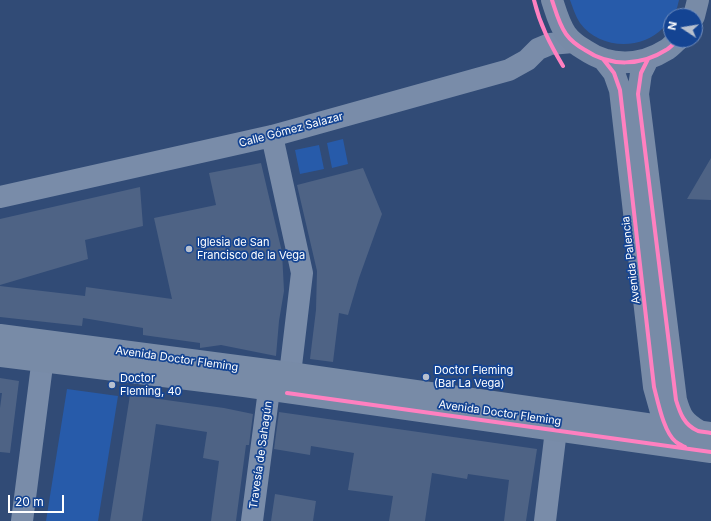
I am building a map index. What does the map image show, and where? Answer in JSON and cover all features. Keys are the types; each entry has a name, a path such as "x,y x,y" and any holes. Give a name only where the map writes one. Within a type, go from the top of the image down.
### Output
{"main road":[{"path":"552,0 558,20 565,34 573,42 603,60 633,62 648,59 669,48"},
{"path":"648,59 642,73 638,94 676,400 680,415 703,441"},
{"name":"Avenida Palencia","path":"603,60 614,73 620,90 654,387 666,426"},
{"name":"Avenida Doctor Fleming","path":"0,335 43,351 282,385 556,430 703,441"},
{"name":"Avenida Doctor Fleming","path":"0,356 43,351"},
{"name":"Avenida Doctor Fleming","path":"282,385 629,421 666,426 703,441"},
{"path":"629,421 640,413 648,403 652,396 654,387"}],"street":[{"name":"Calle Gómez Salazar","path":"0,197 272,136 509,70 527,60 538,49 550,44 573,42"},
{"name":"Travesía de Sahagún","path":"252,521 282,385 302,273 272,136"},
{"path":"22,521 43,351"},
{"path":"544,521 556,430"}],"shaded area":[{"path":"570,0 679,0 677,8 663,8 663,28 643,41 632,43 620,44 598,38 588,32 580,23"},
{"path":"343,139 348,164 332,168 327,143"},
{"path":"319,145 324,169 300,174 295,150"},
{"path":"67,389 118,396 98,521 46,521"}],"building":[{"path":"711,158 711,200 687,199"},
{"path":"261,163 282,252 284,291 279,321 276,356 221,345 200,348 200,343 143,335 143,328 83,318 82,326 0,317 0,286 85,296 86,287 172,299 154,218 216,205 209,173"},
{"path":"363,168 382,214 359,278 348,315 339,313 333,362 310,359 316,310 317,271 297,185"},
{"path":"140,187 143,226 85,240 88,259 0,285 0,219"},
{"path":"0,378 19,381 10,453 0,452 0,408 2,393 0,393"},
{"path":"130,395 224,408 253,414 249,445 246,445 236,521 211,521 219,461 203,458 207,432 156,424 142,521 110,521"},
{"path":"279,412 537,449 526,521 504,521 509,480 468,474 467,479 432,473 425,521 389,521 393,496 348,490 354,453 311,446 310,455 274,449"},
{"path":"275,494 316,501 313,521 271,521"}],"cycle path":[{"path":"534,0 539,18 546,34 563,66"},
{"path":"552,0 560,22 568,37 595,56 615,62 636,62 656,55 669,48"},
{"path":"603,59 614,73 620,90 654,387 662,417 668,432 676,442 685,447"},
{"path":"648,59 641,73 638,94 676,400 681,414 689,425 698,431 711,433"},
{"path":"287,393 711,452"}],"place":[{"name":"Iglesia de San Francisco de la Vega","path":"189,249"},
{"name":"Doctor Fleming (Bar La Vega)","path":"426,377"},
{"name":"Doctor Fleming, 40","path":"112,385"}]}
